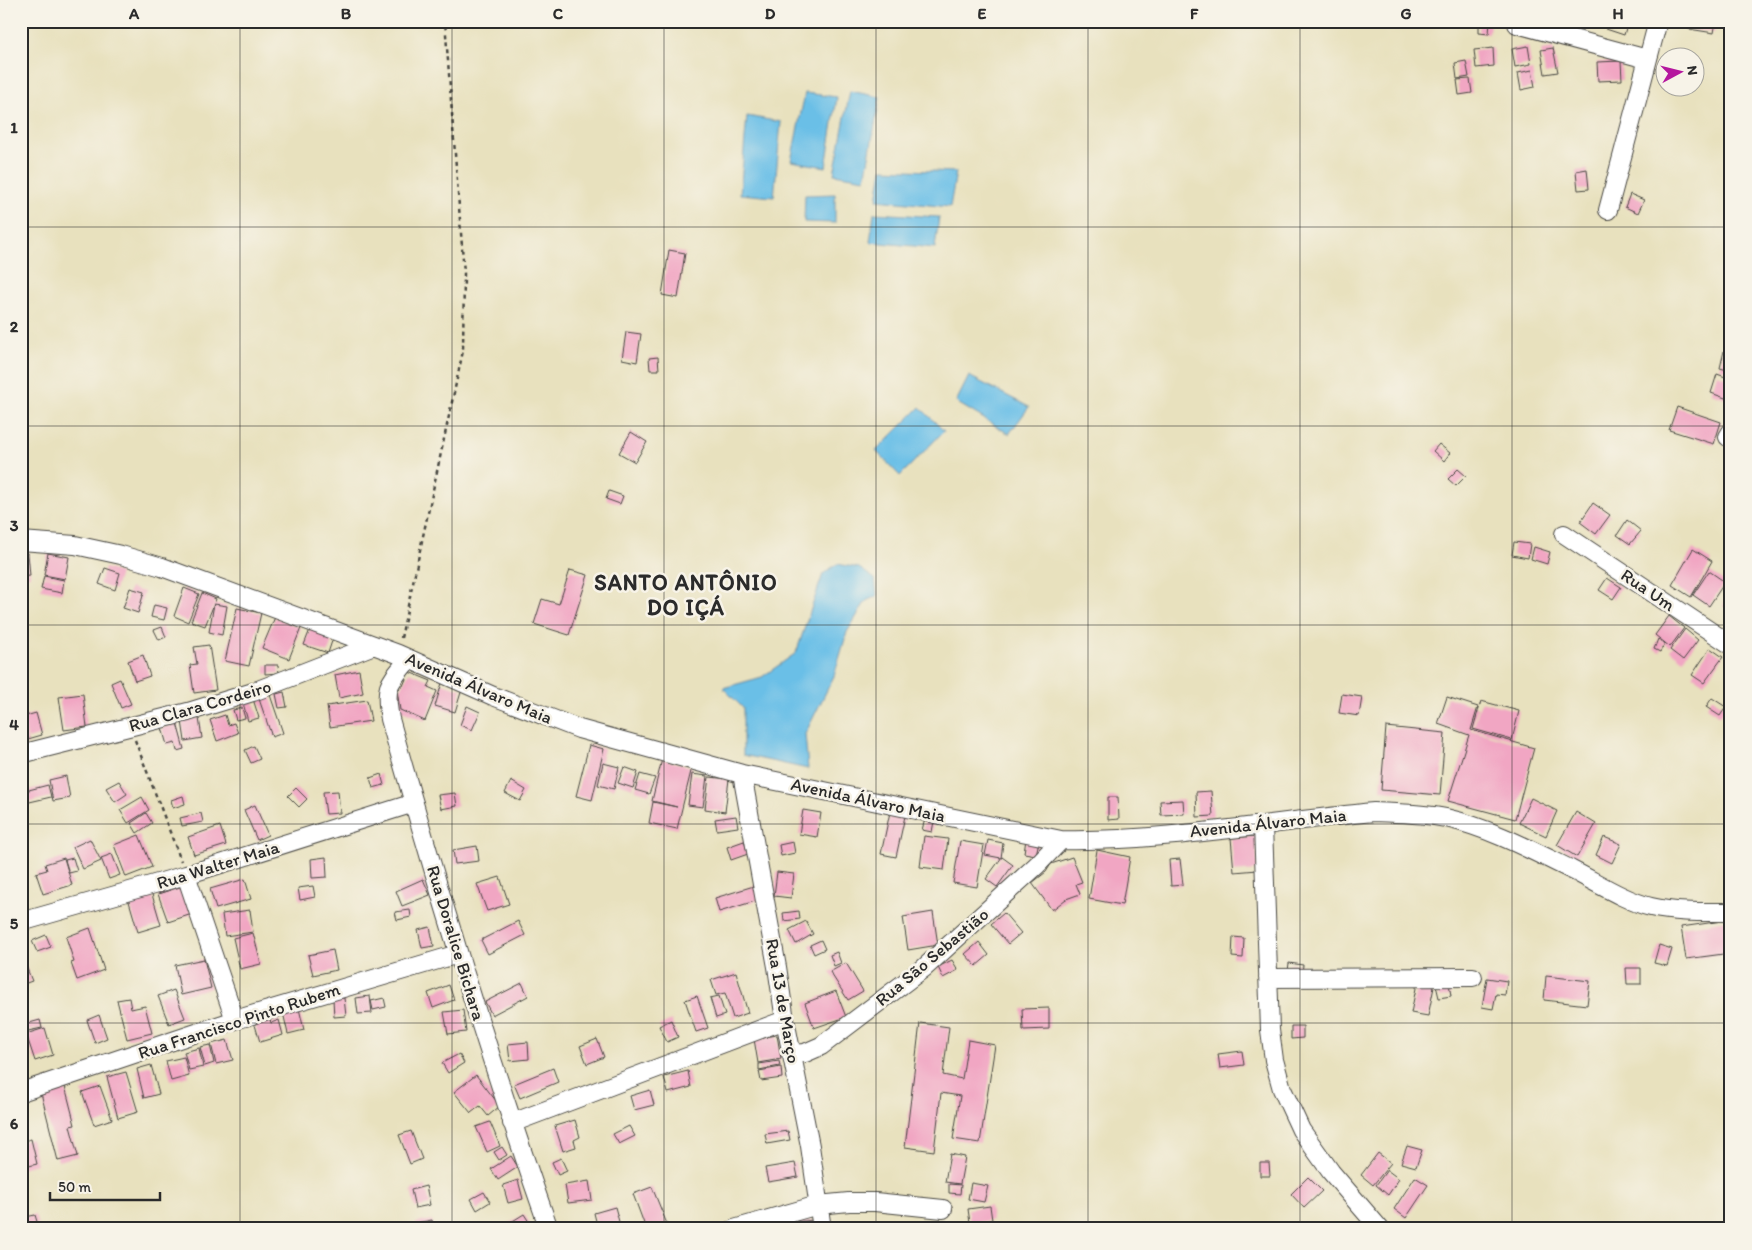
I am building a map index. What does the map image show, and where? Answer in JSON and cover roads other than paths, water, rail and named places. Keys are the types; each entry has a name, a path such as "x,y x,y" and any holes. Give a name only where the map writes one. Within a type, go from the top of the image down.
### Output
{"street":[{"path":"1608,210 1658,21"},
{"path":"1517,24 1647,59"},
{"name":"Rua Um","path":"1564,534 1731,645"},
{"name":"Avenida Álvaro Maia","path":"21,541 75,545 145,562 403,656 493,696 579,729 742,774 1061,840 1136,838 1374,812 1411,813 1446,818 1519,843 1650,907 1676,912 1731,912"},
{"name":"Rua Clara Cordeiro","path":"21,754 130,727 253,692 374,645"},
{"name":"Rua Doralice Bichara","path":"403,656 387,689 386,699 390,720 458,954 512,1123 549,1229"},
{"name":"Rua 13 de Março","path":"742,774 791,1054 810,1146 822,1229"},
{"name":"Rua Walter Maia","path":"21,922 186,875 414,803"},
{"path":"1263,825 1270,1030 1274,1060 1282,1090 1301,1130 1331,1172 1380,1229"},
{"name":"Rua São Sebastião","path":"791,1054 805,1053 821,1046 924,968 1037,865 1061,840"},
{"path":"186,875 235,1020"},
{"name":"Rua Francisco Pinto Rubem","path":"21,1092 235,1020 458,954"},
{"path":"1268,978 1473,977"},
{"path":"512,1123 785,1020"},
{"path":"734,1229 818,1205 849,1202 876,1202 943,1209"}],"water":[{"path":"850,91 880,97 865,179 834,174"},
{"path":"805,93 837,97 826,167 791,161"},
{"path":"747,116 781,122 774,197 740,194"},
{"path":"882,169 956,172 950,207 877,200"},
{"path":"835,194 835,223 804,222 805,195"},
{"path":"874,213 939,217 935,248 870,242"},
{"path":"969,376 1029,407 1009,434 956,402"},
{"path":"920,407 944,431 900,476 876,451"},
{"path":"837,564 859,568 875,579 877,596 866,601 847,632 834,676 805,734 808,769 743,755 743,708 723,688 762,677 796,653 823,574"}],"district":[{"name":"SANTO ANTÔNIO DO IÇÁ","path":"686,594"}]}
